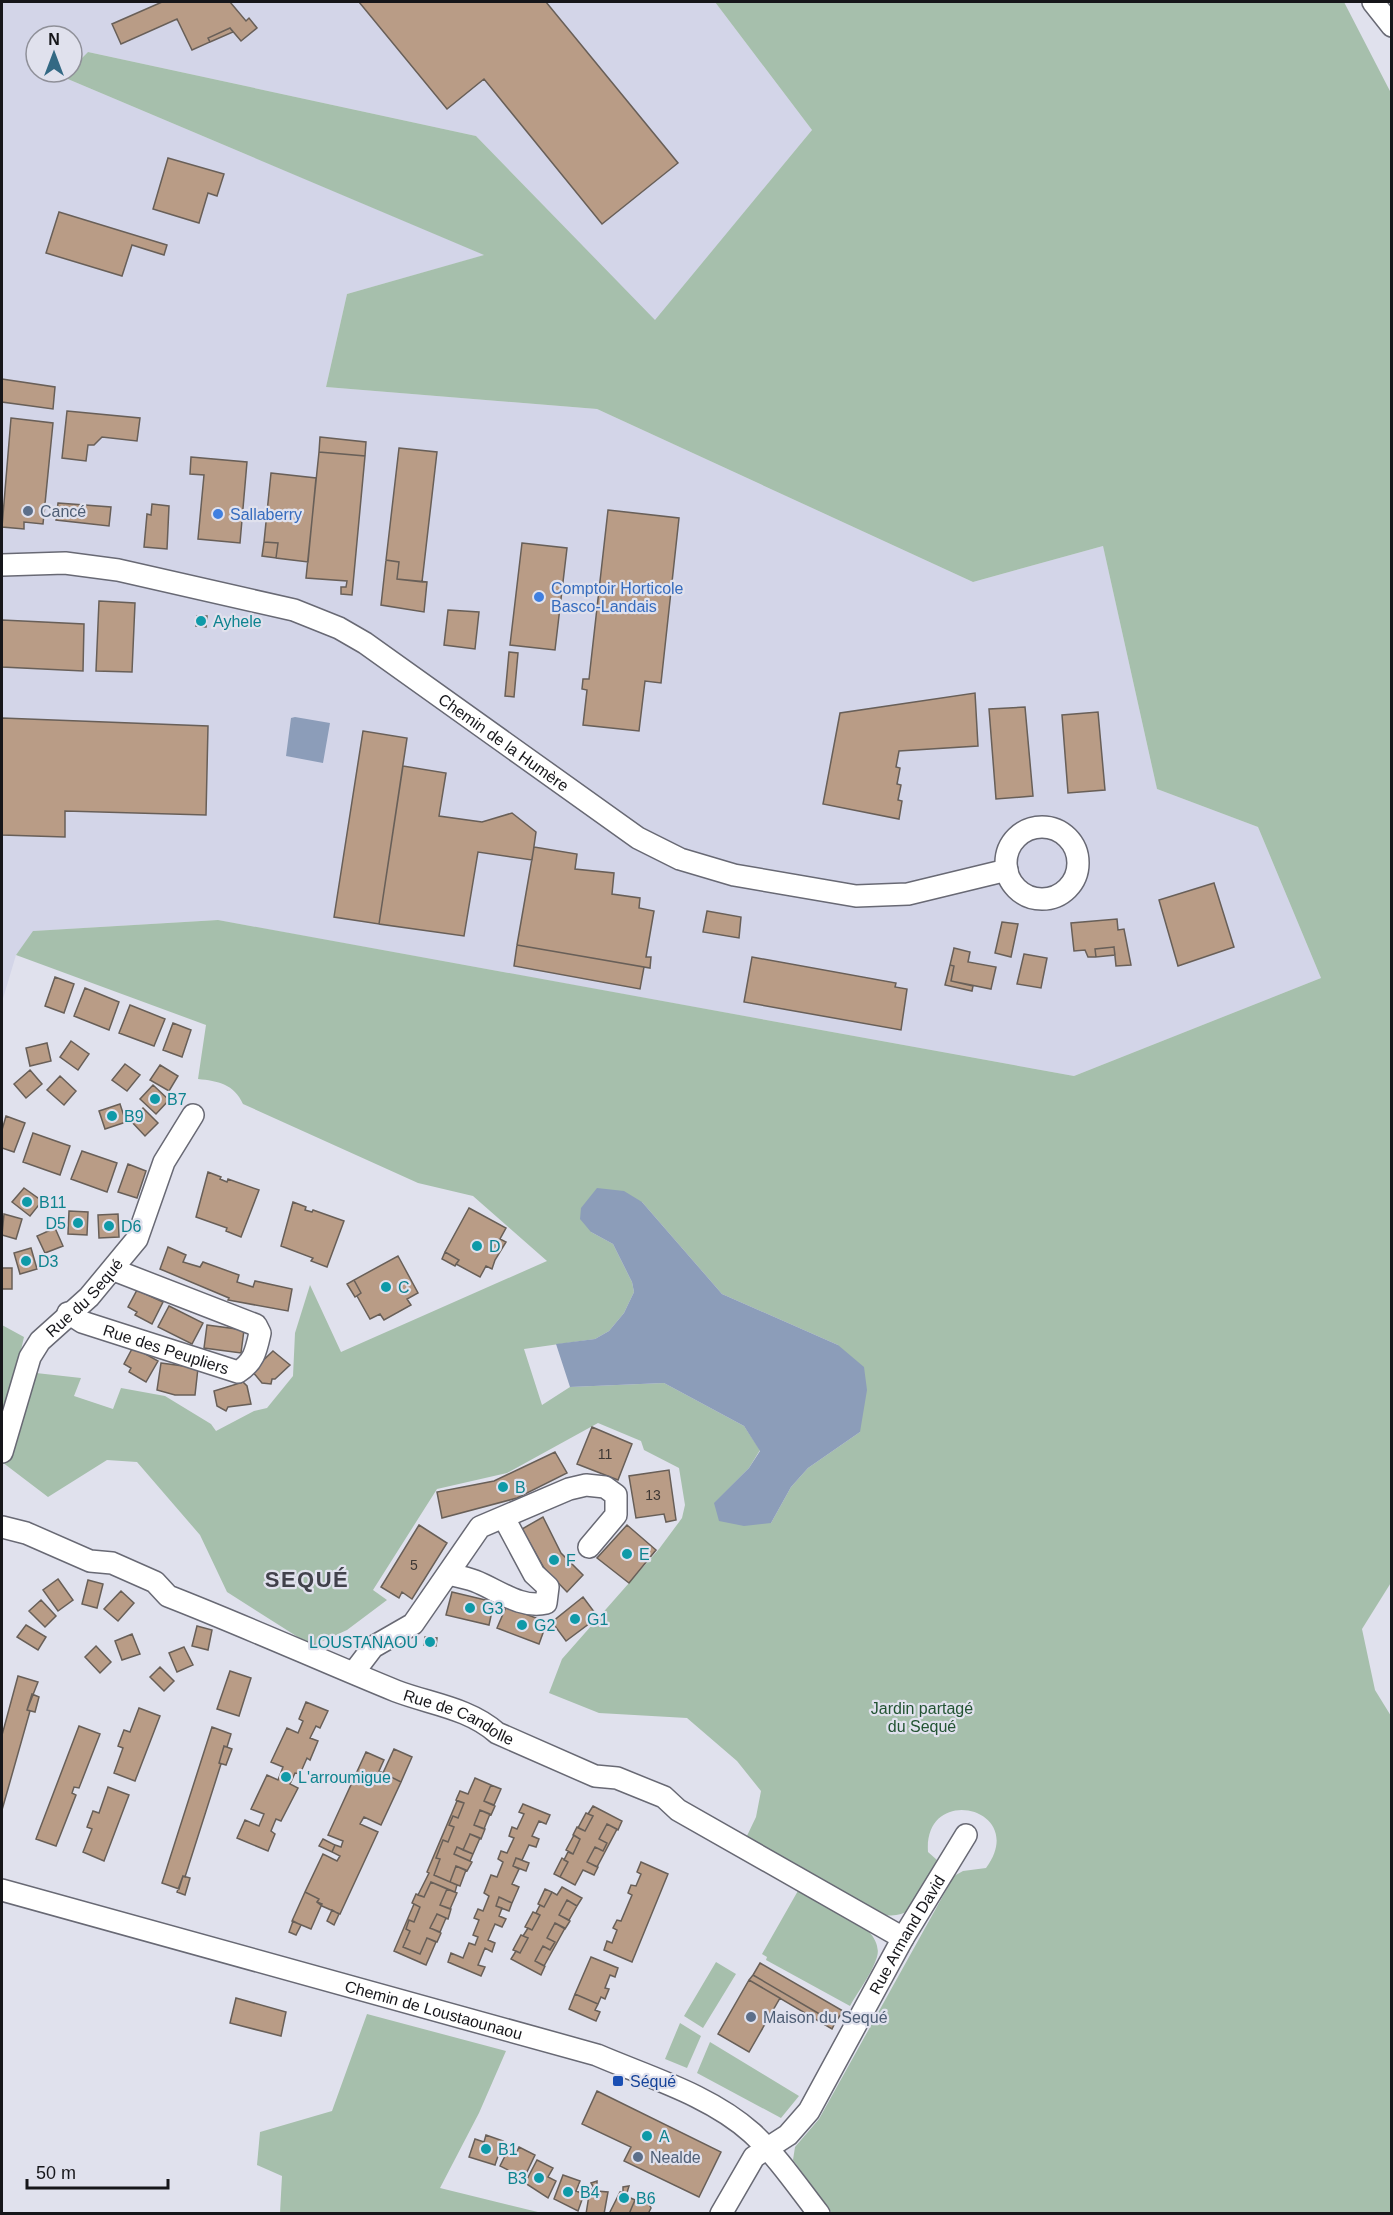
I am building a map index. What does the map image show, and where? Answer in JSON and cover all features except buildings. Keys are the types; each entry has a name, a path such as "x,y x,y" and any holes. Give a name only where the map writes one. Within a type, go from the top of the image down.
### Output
{"street":[{"path":"1373,2 1392,26"},
{"name":"Chemin de la Humère","path":"2,565 65,563 118,570 294,610 339,628 365,643 638,838 695,864 777,884 856,896 908,894 1007,870"},
{"name":"Rue du Sequé","path":"2,1452 30,1357 40,1341 68,1313 89,1297 114,1270 137,1239 164,1162 193,1115"},
{"name":"Rue des Peupliers","path":"68,1313 82,1322 238,1372 248,1366 255,1355 260,1333 256,1325 114,1270"},
{"path":"354,1672 373,1647 413,1624 473,1533 489,1522 504,1518 569,1489 586,1485 605,1487 616,1496 616,1515 589,1547"},
{"path":"448,1574 475,1581 518,1601 537,1605 546,1603 548,1587 534,1574 504,1518"},
{"name":"Rue de Candolle","path":"2,1527 26,1533 90,1561 112,1563 155,1582 168,1596 394,1690 441,1704 486,1723 497,1733 595,1776 617,1778 664,1797 678,1810 903,1938"},
{"name":"Rue Armand David","path":"721,2214 754,2157 788,2134 809,2111 903,1938 966,1834"},
{"name":"Chemin de Loustaounaou","path":"2,1890 597,2055 708,2104 751,2132 766,2147 819,2214"}],"shaded area":[{"path":"2,2 715,2 812,130 655,321 476,136 88,52 84,56 84,24 24,24 24,84 80,84 485,255 347,294 326,387 597,409 973,582 1103,546 1157,789 1258,827 1321,978 1074,1076 217,920 34,931 16,955 2,1002"},
{"path":"291,718 330,723 323,763 286,756"},
{"path":"597,1188 624,1191 642,1202 722,1294 838,1345 864,1367 867,1390 860,1432 808,1468 791,1487 771,1523 744,1526 719,1521 714,1503 749,1468 760,1451 744,1426 664,1383 570,1387 556,1344 595,1339 609,1331 624,1313 634,1292 632,1282 613,1244 591,1232 580,1219 581,1208"}],"green space":[{"name":"Jardin partagé du Sequé","path":"715,2 1344,2 1392,95 1392,1581 1362,1629 1375,1690 1391,1716 1391,2213 832,2213 793,2160 795,2147 819,2119 954,1876 963,1871 986,1868 996,1847 995,1830 986,1818 972,1811 956,1810 941,1817 931,1830 928,1852 937,1860 925,1892 908,1911 899,1915 882,1916 745,1840 756,1817 761,1791 737,1761 687,1718 599,1713 549,1693 562,1659 659,1549 682,1518 685,1505 679,1468 644,1450 641,1441 598,1423 507,1473 437,1489 373,1590 387,1600 347,1630 312,1646 227,1592 200,1535 137,1462 107,1460 48,1497 2,1462 2,1325 24,1337 17,1367 36,1373 81,1378 74,1396 113,1409 121,1388 165,1396 211,1424 216,1431 254,1411 267,1408 293,1376 295,1333 310,1285 341,1352 547,1261 473,1196 418,1183 243,1104 235,1092 225,1085 198,1079 206,1025 16,955 33,931 218,920 1074,1076 1321,978 1258,827 1157,789 1103,546 973,582 597,409 326,387 347,294 484,255 80,84 84,84 84,56 88,52 476,136 655,320 812,130","holes":["642,1202 722,1294 838,1345 860,1432 808,1468 791,1487 771,1523 715,1503 749,1468 760,1450 744,1426 664,1383 570,1387 542,1405 524,1349 595,1339 609,1331 624,1313 634,1292 632,1282 613,1244 591,1232"]},
{"path":"799,1889 850,1916 872,1935 877,1946 875,1963 850,2006 766,1960 767,1957 762,1954"},
{"path":"716,1962 736,1974 703,2028 684,2016"},
{"path":"367,2014 506,2051 479,2113 440,2188 542,2213 280,2213 282,2176 257,2165 260,2132 332,2111"},
{"path":"680,2023 701,2036 687,2068 665,2059"},
{"path":"710,2042 799,2096 781,2118 697,2073"}],"place":[{"name":"Cancé","path":"28,511"},
{"name":"Sallaberry","path":"218,514"},
{"name":"Comptoir Horticole Basco-Landais","path":"539,597"},
{"name":"Ayhele","path":"201,621"},
{"name":"B7","path":"155,1099"},
{"name":"B9","path":"112,1116"},
{"name":"B11","path":"27,1202"},
{"name":"D5","path":"78,1223"},
{"name":"D6","path":"109,1226"},
{"name":"D","path":"477,1246"},
{"name":"D3","path":"26,1261"},
{"name":"C","path":"386,1287"},
{"name":"B","path":"503,1487"},
{"name":"E","path":"627,1554"},
{"name":"F","path":"554,1560"},
{"name":"G3","path":"470,1608"},
{"name":"G1","path":"575,1619"},
{"name":"G2","path":"522,1625"},
{"name":"LOUSTANAOU","path":"430,1642"},
{"name":"L'arroumigue","path":"286,1777"},
{"name":"Maison du Sequé","path":"751,2017"},
{"name":"Séqué","path":"618,2081"},
{"name":"A","path":"647,2136"},
{"name":"B1","path":"486,2149"},
{"name":"Nealde","path":"638,2157"},
{"name":"B3","path":"539,2178"},
{"name":"B4","path":"568,2192"},
{"name":"B6","path":"624,2198"}],"district":[{"name":"SEQUÉ","path":"307,1579"}]}
